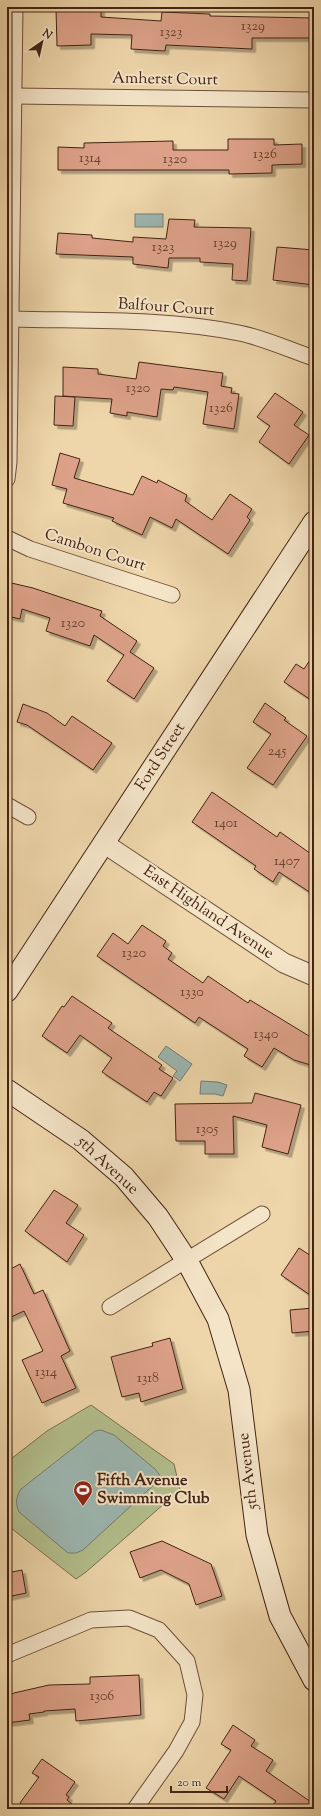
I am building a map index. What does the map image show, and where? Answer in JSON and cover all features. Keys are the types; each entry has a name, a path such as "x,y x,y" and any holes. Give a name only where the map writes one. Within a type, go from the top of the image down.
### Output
{"main road":[{"name":"Ford Street","path":"7,992 314,522"},
{"name":"5th Avenue","path":"7,1090 81,1140 124,1178 158,1217 187,1261 218,1319 239,1390 257,1535 280,1616 314,1680"}],"street":[{"path":"7,479 9,462 12,320 15,7"},
{"name":"Amherst Court","path":"15,96 314,100"},
{"name":"Balfour Court","path":"12,320 123,322 195,326 241,333 314,358"},
{"name":"Cambon Court","path":"7,538 30,549 172,595"},
{"path":"7,805 28,817"},
{"name":"East Highland Avenue","path":"105,844 284,963 314,976"},
{"path":"110,1307 262,1214"},
{"path":"7,1655 92,1620 129,1618 159,1630 187,1661 195,1695 192,1722 176,1752 135,1809"}],"green space":[{"name":"Fifth Avenue Swimming Club","path":"91,1405 174,1464 180,1490 76,1579 7,1525 7,1462 47,1431"}],"water":[{"path":"135,214 163,214 163,227 135,227"},
{"path":"166,1046 192,1064 180,1081 173,1076 177,1071 158,1057"},
{"path":"201,1081 218,1082 227,1085 223,1096 215,1094 200,1094"},
{"path":"101,1430 114,1435 155,1469 159,1474 159,1480 83,1550 76,1553 68,1553 19,1512 17,1498 21,1489 95,1431"}],"building":[{"path":"56,9 101,9 101,17 161,21 162,12 210,14 210,16 314,18 314,38 252,38 252,49 166,45 165,51 131,49 132,35 91,34 91,45 57,46"},
{"path":"228,139 274,139 274,145 302,144 302,164 272,165 272,173 229,174 229,170 58,170 58,147 84,148 84,143 173,141 173,150 228,150"},
{"path":"169,219 195,220 194,227 251,228 247,281 232,280 233,264 200,262 200,258 169,258 168,268 133,264 133,257 56,254 58,233 92,235 92,238 133,242 133,237 166,239"},
{"path":"277,247 314,250 314,285 273,280"},
{"path":"139,362 223,373 221,386 232,388 231,393 239,394 234,429 203,424 208,392 174,387 173,390 161,389 157,417 127,412 127,416 110,413 112,399 63,396 63,367 98,369 98,374 136,379"},
{"path":"275,393 303,412 294,425 309,435 289,464 259,442 270,426 257,417"},
{"path":"55,396 75,397 73,426 54,425"},
{"path":"60,453 80,459 74,478 133,495 142,476 157,483 158,480 187,495 185,501 212,520 230,494 252,509 247,517 250,520 228,554 176,519 172,528 150,517 142,535 112,521 114,518 63,503 67,489 52,485"},
{"path":"7,582 33,588 102,611 100,616 137,641 130,652 154,668 134,699 107,681 124,655 94,635 90,646 46,631 50,618 22,609 20,619 7,616"},
{"path":"314,654 314,702 284,682 296,664 304,669"},
{"path":"265,703 286,718 284,720 307,736 273,785 247,768 271,734 253,722"},
{"path":"23,704 47,713 65,726 72,716 112,743 93,770 27,725 17,722"},
{"path":"212,792 277,837 280,832 314,856 314,895 279,872 273,882 254,869 256,866 192,822"},
{"path":"142,925 166,941 163,946 172,953 168,959 203,983 208,976 248,1003 250,1000 314,1039 314,1066 294,1060 274,1048 262,1067 244,1056 248,1049 199,1017 195,1023 97,956 113,933 128,944"},
{"path":"72,996 112,1023 108,1028 162,1065 159,1069 173,1078 161,1096 154,1092 147,1102 102,1072 112,1058 80,1035 67,1053 42,1036 62,1006 64,1007"},
{"path":"255,1093 301,1105 288,1154 262,1147 267,1125 233,1116 234,1154 205,1154 205,1141 176,1141 175,1104 252,1103"},
{"path":"54,1190 78,1205 66,1223 84,1235 67,1262 25,1231"},
{"path":"299,1248 314,1258 314,1277 311,1275 313,1297 281,1275"},
{"path":"20,1264 34,1294 43,1290 70,1351 61,1356 76,1388 42,1403 22,1360 43,1351 24,1311 7,1319 7,1271"},
{"path":"313,1308 314,1331 292,1333 290,1310"},
{"path":"170,1338 183,1389 141,1402 139,1393 122,1397 111,1357 153,1346 152,1343"},
{"path":"162,1541 211,1564 222,1596 196,1605 189,1584 161,1570 140,1578 130,1552"},
{"path":"22,1570 26,1593 7,1597 7,1573"},
{"path":"139,1675 141,1715 76,1721 75,1709 44,1711 29,1714 30,1720 7,1723 7,1696 14,1693 49,1685 90,1684 90,1677"},
{"path":"233,1725 255,1740 251,1746 273,1760 266,1771 314,1804 314,1809 270,1809 276,1801 239,1776 224,1799 206,1788 231,1750 221,1744"},
{"path":"42,1759 75,1782 66,1795 69,1797 67,1800 78,1809 28,1809 20,1803 39,1777 32,1773"}],"place":[{"name":"Fifth Avenue Swimming Club","path":"83,1507"}]}
